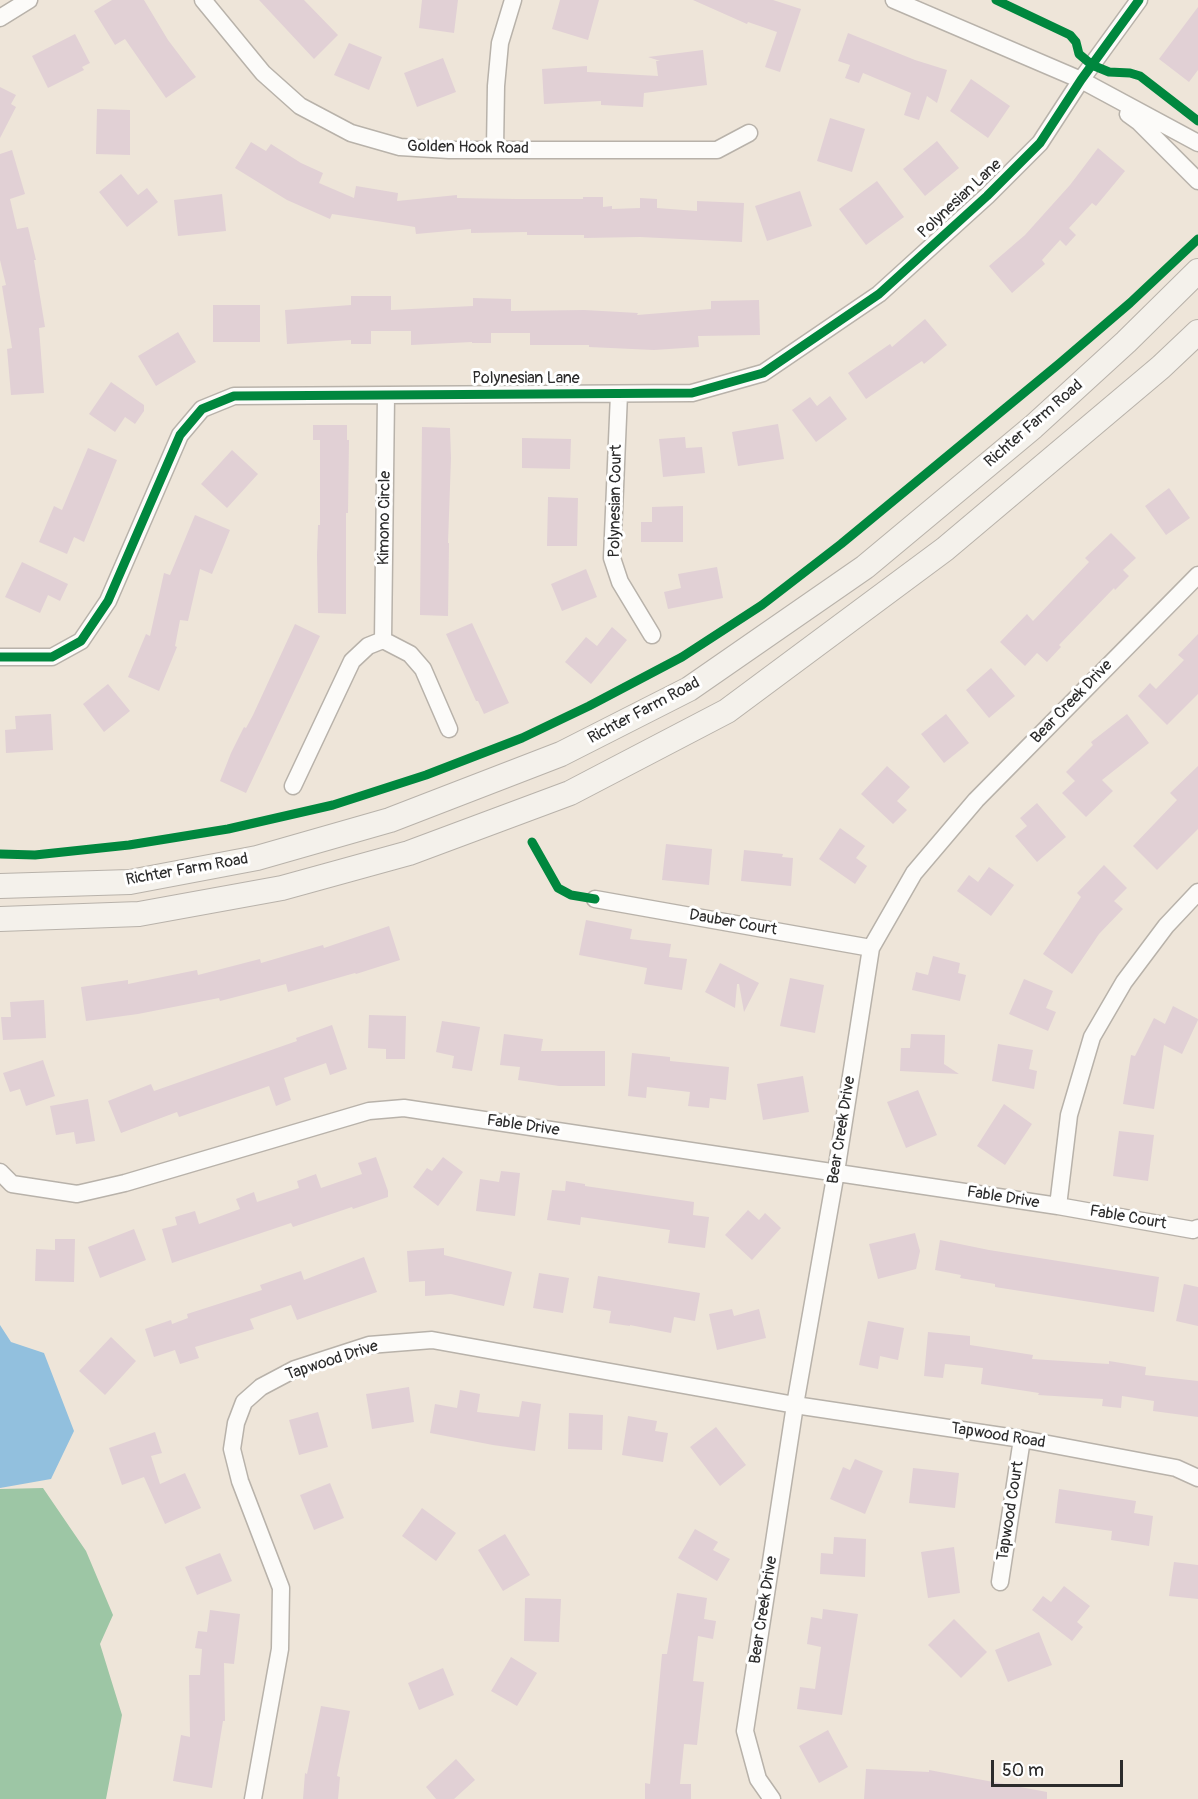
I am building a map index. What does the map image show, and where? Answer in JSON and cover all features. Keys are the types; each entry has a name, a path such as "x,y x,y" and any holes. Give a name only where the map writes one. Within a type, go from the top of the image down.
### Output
{"main road":[{"name":"Richter Farm Road","path":"0,886 130,882 257,858 390,820 561,754 689,689 874,560 1033,428 1126,342 1198,271"},
{"name":"Richter Farm Road","path":"0,919 139,914 282,888 409,853 570,793 727,711 945,549 1161,367 1198,332"}],"street":[{"path":"0,18 28,0"},
{"name":"Golden Hook Road","path":"203,0 262,73 300,106 351,133 400,147 449,150 717,150 749,133"},
{"path":"495,149 496,86 500,43 513,0"},
{"path":"894,0 1081,80 1198,143"},
{"name":"Polynesian Lane","path":"0,657 52,657 81,641 108,602 180,435 202,409 234,396 693,393 763,372 879,294 987,196 1040,143 1081,80 1139,0"},
{"path":"1081,80 1139,122 1198,180"},
{"name":"Polynesian Court","path":"619,394 612,558 620,582 652,635"},
{"name":"Kimono Circle","path":"383,639 386,396"},
{"name":"Bear Creek Drive","path":"772,1799 758,1779 745,1731 795,1405 836,1172 871,948 914,873 976,800 1198,575"},
{"path":"293,786 352,661 368,646 383,639 410,654 423,669 449,729"},
{"path":"1058,1206 1069,1115 1092,1037 1124,982 1166,926 1198,892"},
{"name":"Dauber Court","path":"595,899 871,948"},
{"name":"Fable Drive","path":"0,1172 12,1184 77,1194 125,1183 369,1111 404,1108 1058,1206"},
{"name":"Fable Court","path":"1058,1206 1193,1230 1198,1228"},
{"name":"Tapwood Drive","path":"254,1799 280,1649 281,1588 240,1480 232,1449 236,1423 244,1402 261,1387 295,1369 369,1345 432,1340 795,1405"},
{"name":"Tapwood Road","path":"795,1405 1022,1439 1176,1468 1198,1478"},
{"name":"Tapwood Court","path":"1000,1582 1022,1439"}],"green space":[{"path":"43,1488 86,1551 113,1615 100,1644 122,1715 106,1799 0,1799 0,1489"}],"water":[{"path":"0,1325 11,1342 44,1353 74,1431 51,1479 0,1488"}],"building":[{"path":"112,0 144,0 168,40 196,77 166,98 125,39 115,45 94,11"},
{"path":"259,0 304,0 338,35 314,59"},
{"path":"422,0 458,0 454,33 419,28"},
{"path":"560,0 599,0 588,40 552,29"},
{"path":"693,0 773,0 801,9 780,72 765,67 777,32 748,22 747,24"},
{"path":"1198,7 1198,70 1189,82 1159,59"},
{"path":"848,33 915,60 947,70 937,103 927,96 919,120 904,115 911,93 863,73 859,83 845,78 850,65 838,61"},
{"path":"75,34 90,63 82,67 84,70 48,88 32,56"},
{"path":"349,43 382,57 369,90 334,75"},
{"path":"703,50 707,85 644,93 643,107 601,105 601,101 544,104 542,69 587,66 587,72 658,76 656,61 660,61 648,57"},
{"path":"443,58 456,92 417,107 404,73"},
{"path":"971,79 1010,106 988,138 950,111"},
{"path":"0,87 16,95 11,104 16,107 0,138"},
{"path":"97,109 130,110 130,155 96,154"},
{"path":"830,118 865,129 852,172 817,161"},
{"path":"937,141 959,168 925,196 903,169"},
{"path":"251,142 266,151 271,144 301,163 323,173 319,183 354,198 356,186 398,193 397,201 457,195 457,198 516,199 603,197 603,207 612,206 612,209 640,208 640,198 657,199 657,208 697,211 697,201 744,203 742,242 640,237 584,238 584,235 527,235 527,232 471,233 471,229 416,234 415,227 332,214 330,219 287,200 235,168"},
{"path":"1098,148 1125,171 1096,206 1092,203 1069,228 1076,235 1066,246 1060,240 1042,260 1045,264 1012,293 989,266 1025,235 1070,185"},
{"path":"12,150 25,194 10,199 17,229 28,227 36,260 34,260 45,327 39,328 44,393 11,395 7,349 12,348 2,286 6,285 0,260 0,154"},
{"path":"121,174 138,195 147,188 158,202 127,227 99,192"},
{"path":"877,181 904,217 866,245 839,209"},
{"path":"800,191 812,226 767,241 755,206"},
{"path":"222,194 226,231 178,236 174,200"},
{"path":"351,296 391,296 391,310 473,306 473,298 511,299 511,311 584,310 638,313 637,315 711,309 711,301 759,300 760,335 698,336 699,347 654,350 589,347 589,345 530,345 530,333 491,333 491,343 411,345 411,331 371,331 371,344 351,344 351,340 287,344 285,310 351,305"},
{"path":"213,305 260,305 260,342 213,342"},
{"path":"925,319 947,345 924,364 922,361 866,399 848,373 890,344 892,347"},
{"path":"178,332 196,362 156,386 138,356"},
{"path":"111,382 144,405 144,411 135,424 125,417 115,432 89,414"},
{"path":"830,396 847,419 816,442 792,410 810,397 817,406"},
{"path":"778,424 784,459 738,466 732,432"},
{"path":"313,425 347,425 347,440 349,440 346,614 318,613 320,440 313,440"},
{"path":"422,427 450,428 448,616 420,615"},
{"path":"685,437 686,448 702,447 705,473 663,477 659,439"},
{"path":"522,438 571,439 570,469 522,468"},
{"path":"88,448 117,460 84,542 74,537 67,554 39,542 54,506 62,510"},
{"path":"232,450 258,474 227,508 201,484"},
{"path":"1169,488 1190,518 1166,535 1145,506"},
{"path":"548,497 578,498 577,546 547,546"},
{"path":"683,506 683,542 641,542 641,522 652,522 652,507"},
{"path":"195,515 230,530 212,574 200,569 188,621 180,620 175,646 177,647 159,691 128,677 146,634 150,636 164,573 170,575"},
{"path":"1111,533 1136,558 1123,570 1129,576 1115,590 1114,588 1059,645 1061,647 1047,662 1037,653 1025,666 1000,642 1027,614 1033,621 1089,562 1085,558"},
{"path":"22,562 68,584 60,601 48,595 40,613 5,597"},
{"path":"717,567 723,598 668,609 664,592 681,588 678,574"},
{"path":"586,569 597,597 562,611 551,584"},
{"path":"472,623 509,703 484,714 446,634"},
{"path":"295,624 320,636 246,793 220,781 231,753 253,715"},
{"path":"612,627 627,640 591,684 565,662 586,637 597,646"},
{"path":"1198,634 1198,694 1167,725 1138,696 1150,683 1156,689 1184,660 1178,655"},
{"path":"991,668 1015,696 989,718 966,690"},
{"path":"108,684 130,711 104,732 83,704"},
{"path":"51,714 53,750 6,753 5,730 16,729 15,716"},
{"path":"946,714 969,743 944,763 921,734"},
{"path":"1127,714 1149,743 1102,780 1113,791 1086,817 1062,793 1075,781 1066,772 1093,745 1091,742"},
{"path":"887,766 910,787 897,801 907,810 893,824 861,794"},
{"path":"1198,766 1198,829 1157,870 1133,846 1177,800 1170,793"},
{"path":"1037,803 1066,837 1037,862 1015,836 1027,826 1020,818"},
{"path":"840,828 865,846 856,858 867,866 855,884 819,859"},
{"path":"666,844 712,849 709,885 662,880"},
{"path":"744,850 783,854 782,857 793,858 791,886 741,881"},
{"path":"1104,865 1127,888 1114,901 1123,909 1099,934 1072,974 1043,954 1081,897 1077,893"},
{"path":"989,867 1014,885 991,916 957,891 969,875 978,882"},
{"path":"586,920 632,929 630,939 671,944 669,957 687,959 682,990 644,984 647,968 579,955"},
{"path":"389,926 400,960 356,974 288,992 286,984 220,1001 219,998 138,1014 86,1021 81,987 128,980 128,984 197,970 198,975 260,959 261,963 323,945 324,948"},
{"path":"933,956 960,963 958,973 966,975 960,1001 912,990 916,972 928,975"},
{"path":"720,963 759,983 744,1012 739,984 737,984 735,1008 705,992"},
{"path":"790,978 824,985 815,1033 780,1026"},
{"path":"1024,979 1053,991 1046,1008 1056,1012 1048,1031 1009,1014"},
{"path":"44,1000 46,1038 3,1040 1,1017 11,1017 10,1002"},
{"path":"1173,1006 1198,1020 1182,1054 1164,1045 1154,1109 1123,1104 1131,1055 1135,1056 1154,1018 1165,1024"},
{"path":"369,1015 406,1016 405,1059 386,1059 386,1049 368,1048"},
{"path":"442,1021 480,1027 472,1071 452,1068 454,1056 436,1052"},
{"path":"332,1025 347,1069 330,1075 326,1063 284,1078 291,1100 276,1106 269,1086 179,1117 177,1112 121,1133 108,1101 151,1084 154,1091 297,1041 296,1038"},
{"path":"504,1034 543,1039 541,1051 605,1051 605,1086 559,1086 518,1080 520,1067 500,1065"},
{"path":"911,1034 945,1035 944,1064 959,1074 900,1071 901,1048 910,1048"},
{"path":"998,1044 1033,1050 1029,1069 1037,1071 1034,1089 992,1081"},
{"path":"632,1053 670,1057 670,1061 729,1067 726,1100 710,1098 709,1108 688,1106 690,1092 647,1087 646,1098 628,1096"},
{"path":"43,1060 55,1096 26,1106 20,1089 10,1092 3,1073"},
{"path":"803,1076 809,1112 763,1120 757,1084"},
{"path":"918,1090 937,1135 906,1148 887,1102"},
{"path":"88,1099 95,1141 76,1144 74,1132 56,1135 50,1106"},
{"path":"1004,1104 1032,1124 1005,1165 977,1146"},
{"path":"1119,1131 1154,1135 1148,1181 1113,1176"},
{"path":"376,1157 388,1197 293,1227 291,1223 172,1263 162,1229 177,1225 175,1217 195,1211 199,1224 240,1209 236,1199 254,1192 257,1202 299,1188 297,1181 316,1174 321,1188 362,1174 358,1163"},
{"path":"443,1157 463,1172 438,1206 413,1187 427,1168 432,1171"},
{"path":"501,1171 520,1173 515,1216 476,1211 480,1179 499,1182"},
{"path":"566,1181 585,1184 585,1186 694,1202 693,1215 709,1217 705,1248 668,1243 670,1230 581,1217 580,1225 547,1220 552,1190 565,1191"},
{"path":"748,1210 759,1220 765,1213 781,1228 752,1260 725,1235"},
{"path":"134,1229 146,1260 100,1278 88,1247"},
{"path":"915,1233 920,1251 916,1269 878,1279 869,1244"},
{"path":"55,1239 75,1239 74,1282 35,1281 36,1249 55,1250"},
{"path":"940,1240 1159,1277 1154,1312 995,1287 995,1284 960,1278 961,1275 935,1270"},
{"path":"444,1248 444,1255 512,1272 504,1306 451,1294 425,1296 425,1281 409,1282 407,1251"},
{"path":"364,1257 377,1292 297,1320 291,1305 250,1319 254,1329 195,1347 199,1358 180,1364 175,1350 154,1357 145,1329 171,1320 172,1324 188,1318 187,1314 262,1290 260,1285 301,1271 304,1280"},
{"path":"539,1273 569,1278 563,1313 533,1308"},
{"path":"598,1276 700,1293 695,1321 674,1317 671,1333 609,1323 611,1311 593,1308"},
{"path":"1184,1284 1198,1287 1198,1326 1176,1321"},
{"path":"732,1309 734,1316 759,1309 766,1338 717,1350 709,1314"},
{"path":"868,1321 904,1328 898,1360 880,1356 878,1369 859,1365"},
{"path":"928,1332 970,1336 970,1345 1033,1355 1032,1359 1109,1364 1109,1361 1146,1367 1145,1375 1198,1381 1198,1417 1153,1411 1154,1401 1122,1396 1121,1408 1102,1406 1103,1399 1038,1395 1039,1393 981,1384 983,1368 945,1364 943,1378 924,1376"},
{"path":"111,1337 136,1361 105,1395 79,1371"},
{"path":"409,1387 414,1422 372,1429 366,1394"},
{"path":"460,1390 480,1394 477,1412 519,1417 522,1401 541,1404 535,1451 430,1433 435,1404 457,1408"},
{"path":"318,1412 328,1447 299,1455 289,1420"},
{"path":"569,1413 603,1415 602,1450 568,1449"},
{"path":"628,1416 657,1421 655,1431 668,1433 663,1462 622,1455"},
{"path":"716,1427 746,1465 720,1486 690,1447"},
{"path":"155,1432 162,1453 151,1456 160,1484 185,1473 201,1508 165,1524 144,1477 122,1485 109,1448"},
{"path":"855,1459 883,1471 865,1514 830,1499 843,1467 850,1470"},
{"path":"913,1468 959,1473 955,1508 909,1503"},
{"path":"330,1483 344,1518 314,1530 300,1495"},
{"path":"1059,1489 1136,1501 1134,1513 1153,1516 1149,1546 1111,1540 1112,1531 1055,1523"},
{"path":"422,1508 456,1533 436,1561 402,1536"},
{"path":"695,1529 718,1542 713,1550 730,1559 717,1581 678,1558"},
{"path":"505,1534 530,1575 503,1591 478,1550"},
{"path":"834,1537 866,1539 865,1577 820,1574 821,1553 833,1554"},
{"path":"954,1547 960,1593 928,1598 921,1552"},
{"path":"220,1553 232,1581 197,1595 185,1567"},
{"path":"1174,1562 1198,1565 1198,1599 1169,1596"},
{"path":"1064,1586 1090,1606 1077,1622 1083,1627 1072,1641 1032,1610 1043,1596 1051,1602"},
{"path":"677,1593 707,1598 704,1619 716,1621 713,1639 698,1636 693,1681 704,1682 697,1745 684,1744 680,1784 691,1784 691,1799 645,1799 645,1783 650,1784 662,1654 667,1654"},
{"path":"525,1598 561,1599 559,1642 524,1641"},
{"path":"823,1609 858,1614 842,1715 797,1709 800,1687 815,1689 821,1647 807,1644 811,1617 822,1619"},
{"path":"210,1610 240,1614 234,1664 224,1663 225,1721 223,1721 212,1788 173,1781 181,1735 190,1737 189,1675 200,1675 202,1649 195,1648 198,1631 207,1632"},
{"path":"954,1619 987,1652 961,1678 928,1645"},
{"path":"1039,1632 1052,1665 1008,1682 995,1650"},
{"path":"511,1657 537,1673 517,1706 491,1691"},
{"path":"443,1668 454,1695 419,1710 408,1683"},
{"path":"321,1706 350,1711 337,1776 340,1777 338,1799 303,1799 305,1773 307,1774"},
{"path":"828,1730 848,1767 819,1783 799,1746"},
{"path":"456,1759 475,1780 454,1799 436,1799 426,1787"},
{"path":"866,1769 929,1772 929,1770 1047,1792 1047,1799 864,1799"}],"cycle path":[{"path":"996,0 1070,35 1076,42 1079,54 1092,65 1109,72 1140,76 1198,121"},
{"path":"0,657 52,657 81,641 108,601 180,435 202,409 234,396 692,393 763,373 879,294 987,196 1040,143 1081,80 1139,0"},
{"path":"0,854 35,855 129,845 228,829 333,805 426,775 522,738 589,706 682,657 762,605 841,544 1060,363 1130,303 1198,239"},
{"path":"532,842 558,888 571,895 595,899"}]}
